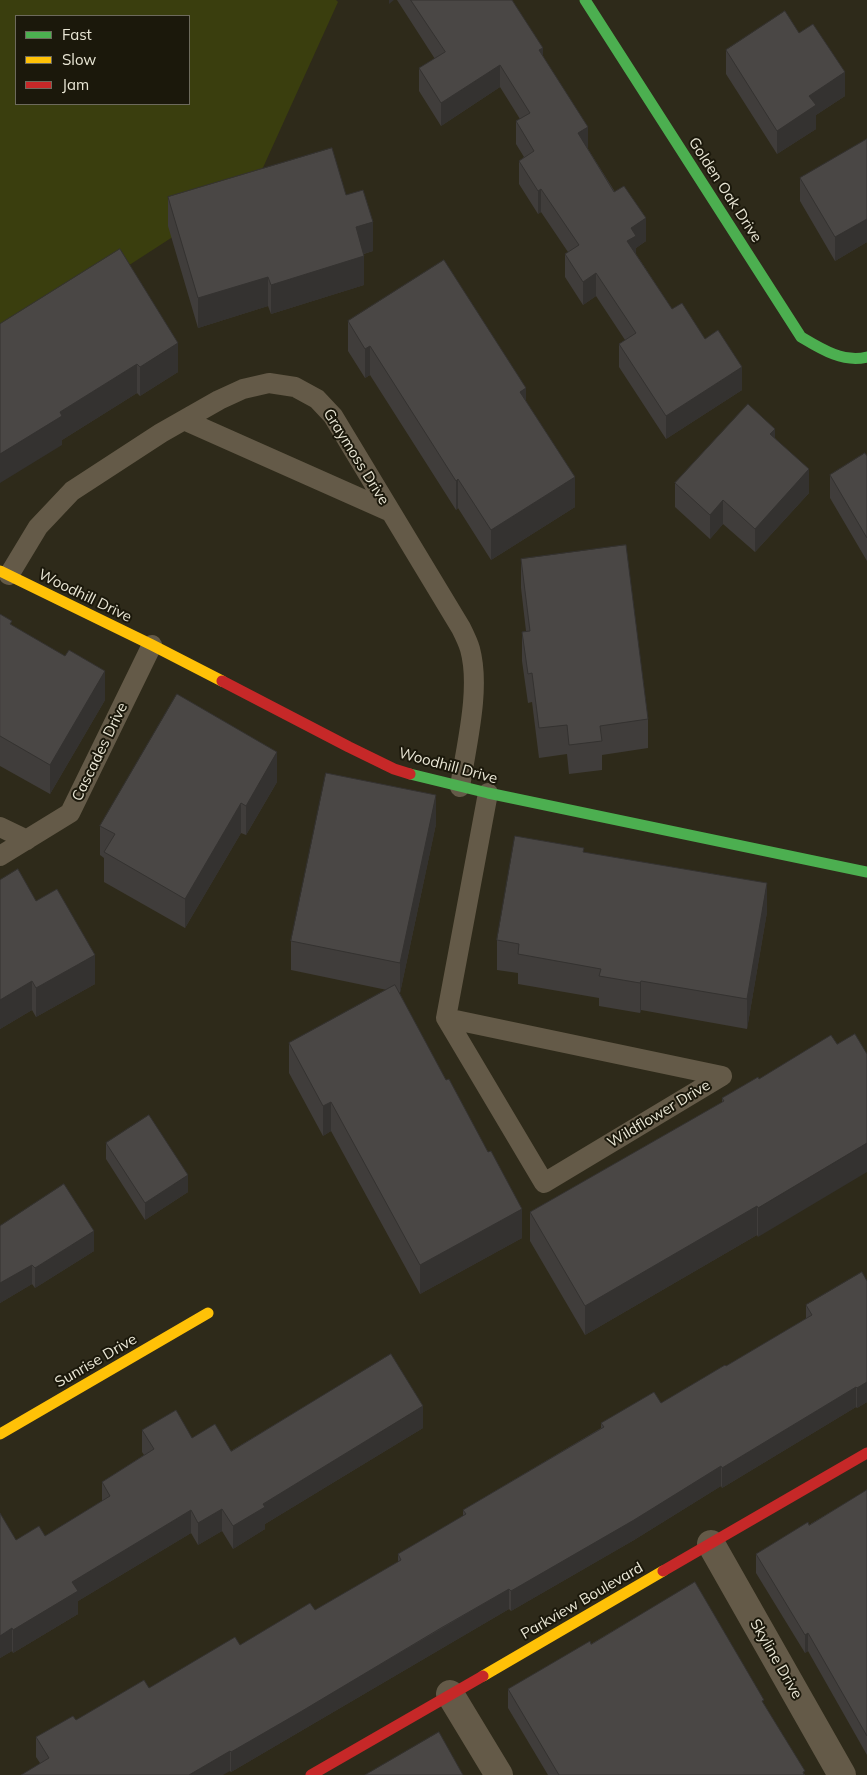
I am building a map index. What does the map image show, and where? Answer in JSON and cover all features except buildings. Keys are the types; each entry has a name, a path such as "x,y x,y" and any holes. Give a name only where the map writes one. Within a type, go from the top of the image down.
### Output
{"street":[{"name":"Golden Oak Drive","path":"584,0 801,337 820,349 840,357 867,357"},
{"name":"Woodhill Drive","path":"4,573 152,645 349,747 394,768 488,793 867,872"},
{"name":"Sunrise Drive","path":"0,1434 208,1313"},
{"name":"Parkview Boulevard","path":"311,1775 867,1454"},
{"name":"Skyline Drive","path":"711,1544 842,1775"},
{"path":"450,1694 499,1775"}],"lane":[{"name":"Graymoss Drive","path":"4,573 38,527 72,491 219,400 243,389 269,383 295,387 318,399 333,416 461,628 470,648 474,677 473,700 460,786"},
{"path":"184,420 391,512"},
{"name":"Cascades Drive","path":"0,856 70,813 152,645"},
{"path":"446,1018 488,793"},
{"path":"0,827 26,840"},
{"name":"Wildflower Drive","path":"446,1018 494,1028 722,1076 544,1183 446,1018"}],"green space":[{"path":"0,0 336,0 338,2 256,183 117,273 0,330"}],"traffic: fast":[{"path":"585,0 801,337 832,354 849,358 867,357"},
{"path":"410,774 488,793 867,872"}],"traffic: slow":[{"path":"0,571 222,681"},
{"path":"0,1434 208,1313"},
{"path":"483,1676 663,1571"}],"traffic: jam":[{"path":"222,681 349,747 394,769 410,774"},
{"path":"663,1571 867,1453"},
{"path":"311,1775 483,1676"}]}
